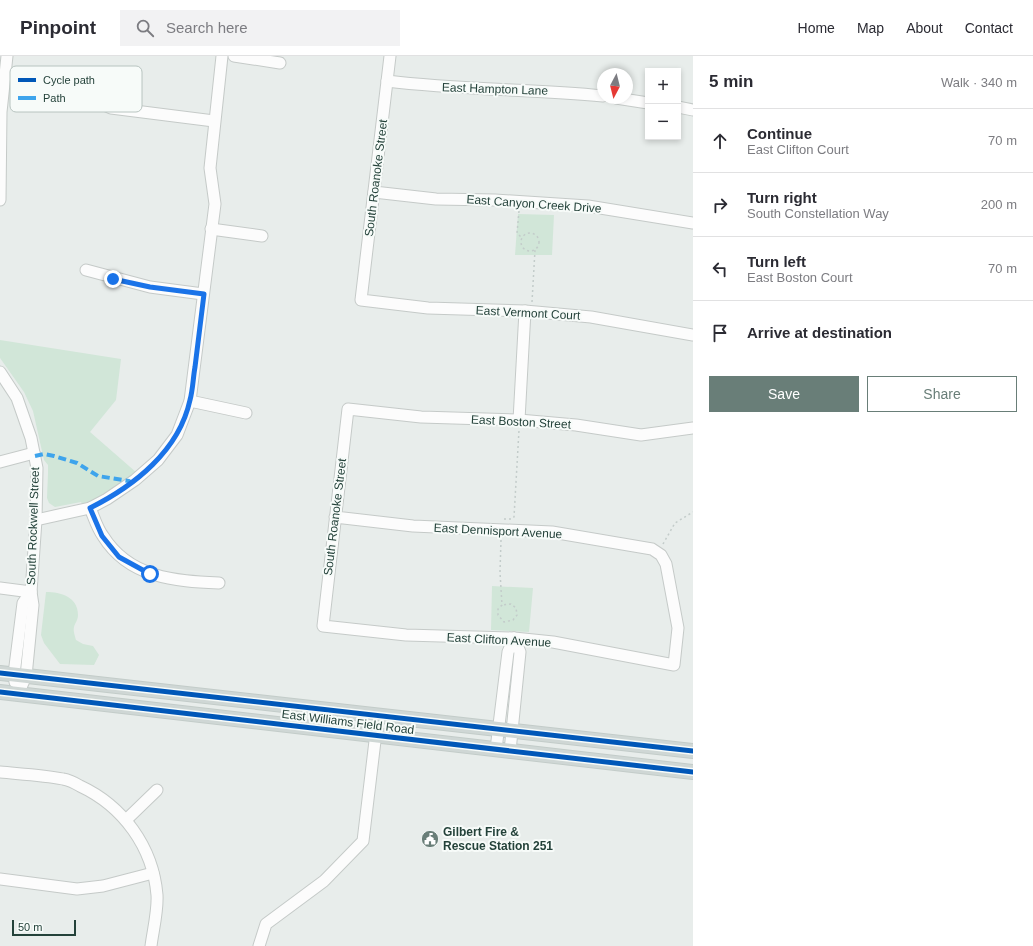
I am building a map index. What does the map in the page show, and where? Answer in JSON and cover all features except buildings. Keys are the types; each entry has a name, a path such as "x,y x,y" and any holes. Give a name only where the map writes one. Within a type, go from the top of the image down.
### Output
{"main road":[{"name":"East Williams Field Road","path":"13,674 693,751"},
{"name":"East Williams Field Road","path":"0,692 693,772"}],"street":[{"path":"0,200 0,112 7,56"},
{"path":"36,520 90,508 107,499 135,480 158,460 177,435 190,401 204,294 214,204 210,168 222,56"},
{"path":"234,56 280,63"},
{"name":"South Roanoke Street","path":"361,300 390,56"},
{"name":"East Hampton Lane","path":"387,81 444,88 553,92 597,96"},
{"path":"633,101 645,103"},
{"path":"681,108 693,110"},
{"path":"142,112 214,121"},
{"name":"East Canyon Creek Drive","path":"374,192 436,199 495,200 588,206 693,223"},
{"path":"211,229 262,236"},
{"path":"86,270 150,287 204,294"},
{"name":"East Vermont Court","path":"361,300 428,308 529,308 693,335"},
{"path":"519,420 529,308"},
{"name":"South Rockwell Street","path":"0,372 17,398 31,438 37,468 36,520 31,592 33,605 13,674 18,694"},
{"path":"190,401 246,413"},
{"name":"South Roanoke Street","path":"322,626 348,409"},
{"name":"East Boston Street","path":"348,409 421,417 519,420 576,425 641,435 693,428"},
{"path":"0,462 34,453"},
{"path":"90,508 102,536 119,557 150,574 177,581 220,583"},
{"name":"East Dennisport Avenue","path":"335,517 413,526 552,532 652,550 661,550"},
{"name":"East Clifton Avenue","path":"322,626 406,635 514,638 584,647 674,665 678,640 678,621 666,564 661,550"},
{"path":"0,588 31,592"},
{"path":"503,750 506,730 508,652 514,638"},
{"path":"259,946 266,924 324,881 363,841 378,716"},
{"path":"0,772 65,779 89,790 109,803 126,820 141,844 153,873 157,896 151,946"},
{"path":"126,820 157,790"},
{"path":"0,879 77,889 103,886 153,873"}],"path":[{"path":"519,209 517,233 522,238 522,244 525,249 530,251 535,250"},
{"path":"522,238 527,234 535,235 539,243 535,250 529,308"},
{"path":"503,523 503,519 512,519 514,517 519,420"},
{"path":"661,550 675,523 693,512"},
{"path":"501,536 500,572 502,605"},
{"path":"511,604 516,608 515,618 507,622 501,620 498,615 498,609 502,605 511,604"},
{"path":"507,622 507,627"}],"green space":[{"path":"518,214 554,215 552,255 515,255"},
{"path":"0,340 121,359 116,400 90,432 137,473 118,487 89,502 55,507 49,503 47,498 48,465 44,460 33,411 24,392 0,358"},
{"path":"492,586 533,588 529,632 491,630"},
{"path":"46,592 57,593 68,597 75,604 78,618 74,626 74,634 76,640 83,644 93,646 99,655 94,665 60,664 44,643 41,635"}],"marked path":[{"path":"35,456 44,454 54,456 77,463 98,476 129,481 131,483"}],"cycle path":[{"path":"0,673 693,751"},
{"path":"0,692 693,772"}],"place":[{"name":"Gilbert Fire & Rescue Station 251","path":"430,839"}],"route":[{"path":"113,279 150,287 204,294 190,401 177,435 158,460 135,480 107,499 90,508 102,536 119,557 150,574"}]}
